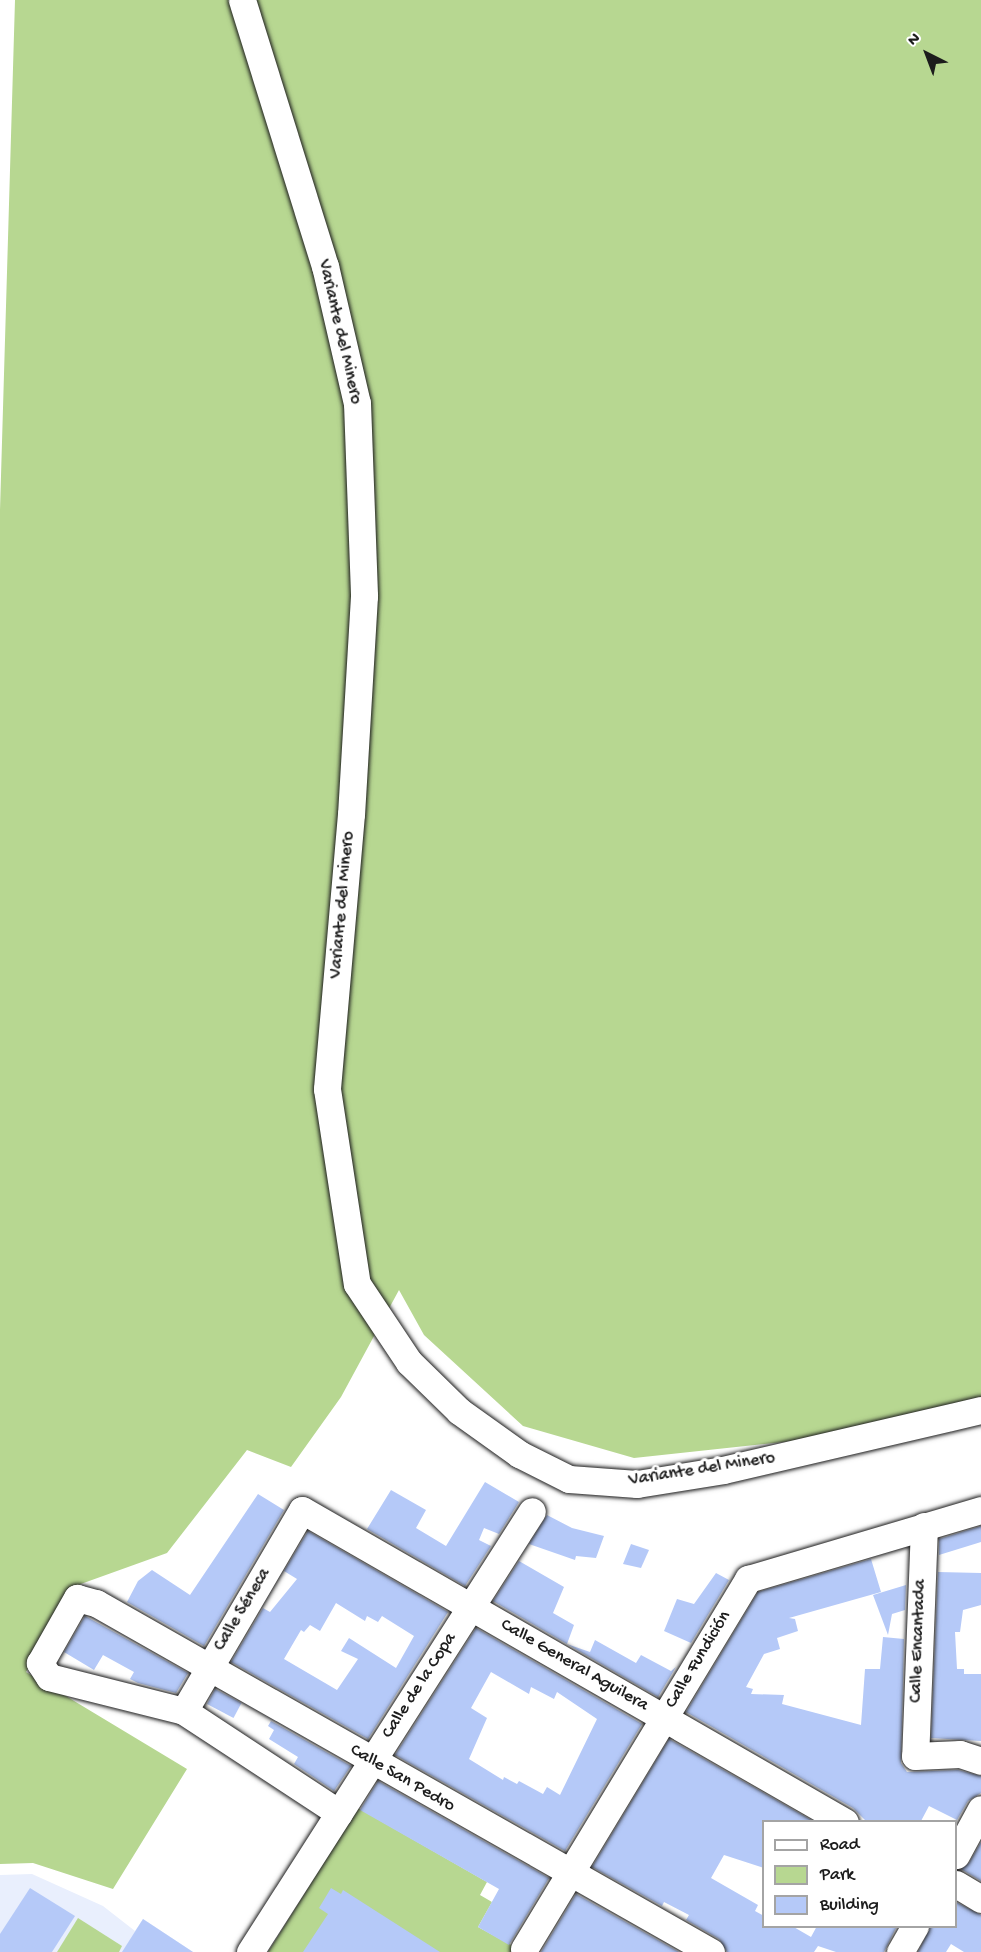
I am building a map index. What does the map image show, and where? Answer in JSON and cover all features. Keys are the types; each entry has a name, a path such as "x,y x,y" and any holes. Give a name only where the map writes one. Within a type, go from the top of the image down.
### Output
{"street":[{"name":"Variante del Minero","path":"242,0 325,266 357,403 364,596 351,814 327,1089 357,1284 409,1362 459,1411 519,1454 569,1479 637,1484 812,1452 981,1410"},
{"name":"Calle General Aguilera","path":"302,1510 843,1820"},
{"name":"Calle Séneca","path":"184,1711 302,1510"},
{"name":"Calle Fundición","path":"524,1949 748,1579 981,1510"},
{"name":"Calle de la Copa","path":"250,1952 532,1511"},
{"name":"Calle Encantada","path":"924,1526 915,1756 960,1754 981,1761"},
{"name":"Calle San Pedro","path":"184,1711 49,1677 42,1670 40,1663 77,1598 96,1603 371,1762 711,1952"},
{"path":"184,1711 339,1813"},
{"path":"957,1854 981,1809"},
{"path":"957,1885 981,1899"},
{"path":"900,1952 914,1928"}],"shaded area":[{"path":"32,1874 103,1906 135,1931 143,1919 193,1952 0,1952 0,1875"}],"green space":[{"path":"15,0 981,0 981,1399 812,1439 634,1458 523,1426 424,1335 399,1290 341,1397 291,1467 247,1450 167,1553 78,1585 26,1672 187,1769 113,1889 33,1863 0,1864 0,510"},
{"path":"358,1808 487,1882 480,1895 492,1902 478,1927 524,1952 268,1952"},
{"path":"78,1918 122,1946 119,1952 57,1952"}],"building":[{"path":"485,1482 519,1502 499,1534 484,1528 479,1540 491,1546 465,1586 367,1529 391,1490 426,1510 416,1528 446,1546"},
{"path":"258,1494 284,1510 204,1646 127,1602 138,1581 152,1570 190,1595"},
{"path":"547,1515 572,1528 604,1536 596,1558 576,1556 575,1560 529,1544"},
{"path":"981,1526 981,1542 939,1555 939,1539"},
{"path":"308,1531 448,1612 368,1739 231,1662 263,1608 270,1612 297,1579 284,1571","holes":["336,1603 365,1621 367,1616 378,1622 382,1616 414,1636 396,1668 349,1638 341,1651 358,1659 337,1690 284,1659 301,1630 304,1632 310,1625 320,1631"]},
{"path":"631,1544 649,1550 641,1568 623,1564"},
{"path":"871,1559 881,1592 789,1618 795,1619 798,1631 777,1638 780,1649 764,1654 746,1687 753,1689 751,1694 784,1695 782,1704 861,1725 865,1669 880,1669 883,1637 904,1639 901,1763 907,1772 958,1770 981,1776 981,1793 968,1801 957,1820 929,1806 922,1820 865,1820 853,1808 686,1712 758,1592"},
{"path":"519,1561 564,1587 553,1613 574,1625 567,1644 590,1652 595,1640 636,1663 641,1655 671,1671 676,1667 658,1697 493,1601"},
{"path":"938,1572 981,1573 981,1605 963,1610 960,1632 955,1632 957,1669 964,1669 964,1674 981,1674 981,1741 931,1738"},
{"path":"716,1573 729,1580 691,1643 664,1631 677,1599 694,1604"},
{"path":"906,1585 905,1610 892,1614 888,1635 873,1595"},
{"path":"85,1616 188,1673 176,1693 130,1679 134,1672 103,1655 94,1670 64,1652"},
{"path":"476,1628 642,1724 565,1851 395,1755","holes":["491,1672 529,1694 531,1687 554,1699 557,1692 597,1719 560,1795 547,1787 543,1794 519,1781 517,1784 504,1777 503,1780 469,1759 487,1718 471,1708"]},
{"path":"215,1689 241,1703 234,1718 207,1704"},
{"path":"271,1721 351,1766 334,1791 294,1764 298,1757 269,1739 274,1730 268,1726"},
{"path":"669,1739 811,1820 762,1820 762,1867 724,1855 711,1878 758,1905 755,1911 762,1915 762,1928 795,1928 811,1937 816,1928 896,1928 884,1952 836,1952 818,1946 814,1952 727,1952 719,1939 686,1920 689,1915 664,1902 662,1906 592,1867"},
{"path":"378,1781 549,1878 509,1945 478,1927 499,1889 360,1810"},
{"path":"981,1842 981,1881 961,1869 969,1863"},
{"path":"30,1888 75,1916 52,1952 0,1952 0,1934"},
{"path":"331,1888 341,1894 343,1890 440,1952 303,1952 328,1914 319,1908"},
{"path":"576,1894 679,1952 541,1952"},
{"path":"957,1903 981,1915 981,1952 964,1952 951,1944 946,1952 918,1952 930,1928 957,1928"},
{"path":"143,1919 193,1952 122,1952"}]}
